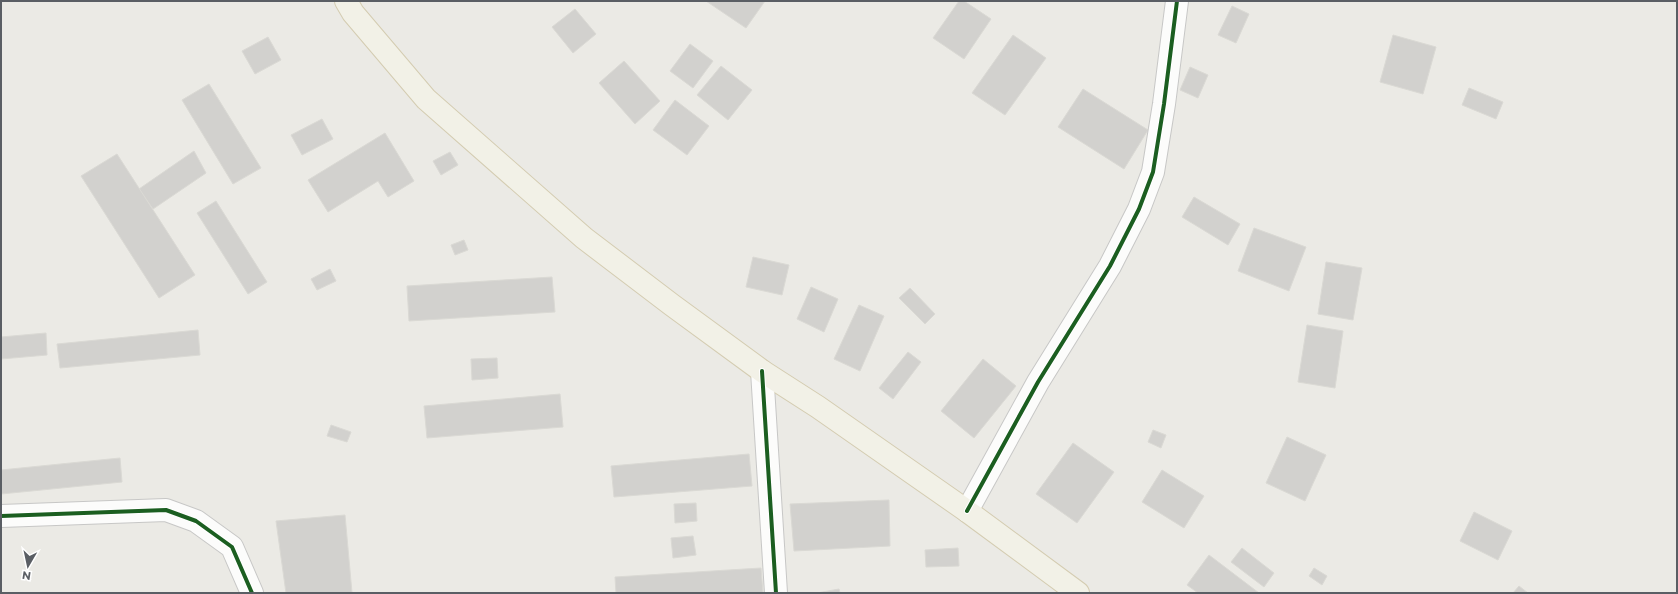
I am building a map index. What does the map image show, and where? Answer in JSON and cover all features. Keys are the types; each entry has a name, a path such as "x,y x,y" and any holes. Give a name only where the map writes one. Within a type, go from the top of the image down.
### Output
{"main road":[{"path":"346,1 353,13 432,104 584,238 672,306 762,372 818,407 967,510 1078,593"}],"street":[{"path":"967,510 1038,382 1110,266 1139,210 1153,172 1164,104 1177,1"},
{"path":"762,372 776,593"},
{"path":"1,516 166,510 196,521 232,547 252,593"}],"building":[{"path":"706,1 765,1 746,28"},
{"path":"959,1 964,1 991,19 964,59 933,38"},
{"path":"1232,6 1249,14 1236,43 1218,35"},
{"path":"575,9 596,34 573,53 552,27"},
{"path":"1013,35 1046,58 1005,115 972,93"},
{"path":"1393,35 1436,47 1423,94 1380,82"},
{"path":"268,37 281,60 255,74 242,51"},
{"path":"690,44 713,61 693,88 670,71"},
{"path":"624,61 660,101 635,124 599,83"},
{"path":"721,66 752,90 728,120 697,95"},
{"path":"1190,67 1208,75 1198,98 1180,90"},
{"path":"209,84 261,168 233,184 182,100"},
{"path":"1469,88 1503,102 1496,119 1462,105"},
{"path":"1083,89 1148,130 1124,169 1058,127"},
{"path":"675,100 709,126 687,155 653,130"},
{"path":"322,119 333,139 302,155 291,135"},
{"path":"385,133 414,181 388,197 378,181 328,212 308,180"},
{"path":"194,151 206,173 153,209 139,189"},
{"path":"450,152 458,165 441,175 433,161"},
{"path":"117,154 195,275 159,298 81,176"},
{"path":"1194,197 1240,224 1228,245 1182,217"},
{"path":"216,201 267,282 248,294 197,213"},
{"path":"1254,228 1306,247 1289,291 1238,271"},
{"path":"464,240 468,250 455,255 451,245"},
{"path":"753,257 789,265 782,295 746,287"},
{"path":"1326,262 1362,268 1353,320 1318,314"},
{"path":"330,269 336,281 317,290 311,279"},
{"path":"552,277 555,312 409,321 407,286"},
{"path":"811,287 838,299 824,332 797,319"},
{"path":"910,288 935,314 925,324 899,298"},
{"path":"859,305 884,316 860,371 834,359"},
{"path":"1307,325 1343,331 1335,388 1298,382"},
{"path":"198,330 200,355 60,368 57,344"},
{"path":"46,333 47,355 1,359 1,337"},
{"path":"908,352 921,362 893,399 879,388"},
{"path":"497,358 498,378 472,380 471,359"},
{"path":"983,359 1016,386 974,438 941,411"},
{"path":"560,394 563,427 427,438 424,406"},
{"path":"331,425 351,432 347,442 327,436"},
{"path":"1153,430 1166,435 1161,448 1148,442"},
{"path":"1287,437 1326,455 1305,501 1266,483"},
{"path":"1073,443 1114,472 1077,523 1036,494"},
{"path":"749,454 752,486 614,497 611,466"},
{"path":"120,458 122,482 1,494 1,470"},
{"path":"1162,470 1204,496 1184,528 1142,502"},
{"path":"889,500 890,546 794,551 790,504"},
{"path":"696,503 697,521 675,523 674,504"},
{"path":"1474,512 1512,531 1498,560 1460,541"},
{"path":"345,515 352,593 286,593 276,521"},
{"path":"693,536 696,555 673,558 671,538"},
{"path":"958,548 959,566 926,567 925,550"},
{"path":"1242,548 1274,573 1264,587 1231,562"},
{"path":"1209,555 1259,593 1198,593 1187,585"},
{"path":"761,568 763,593 616,593 615,577"},
{"path":"1314,568 1327,576 1322,585 1309,576"},
{"path":"1519,586 1528,593 1513,593"},
{"path":"839,589 840,593 817,593"}],"cycle path":[{"path":"967,511 1038,382 1110,266 1139,209 1153,172 1164,104 1177,1"},
{"path":"762,371 776,593"},
{"path":"1,516 166,510 196,521 232,547 252,593"}]}
